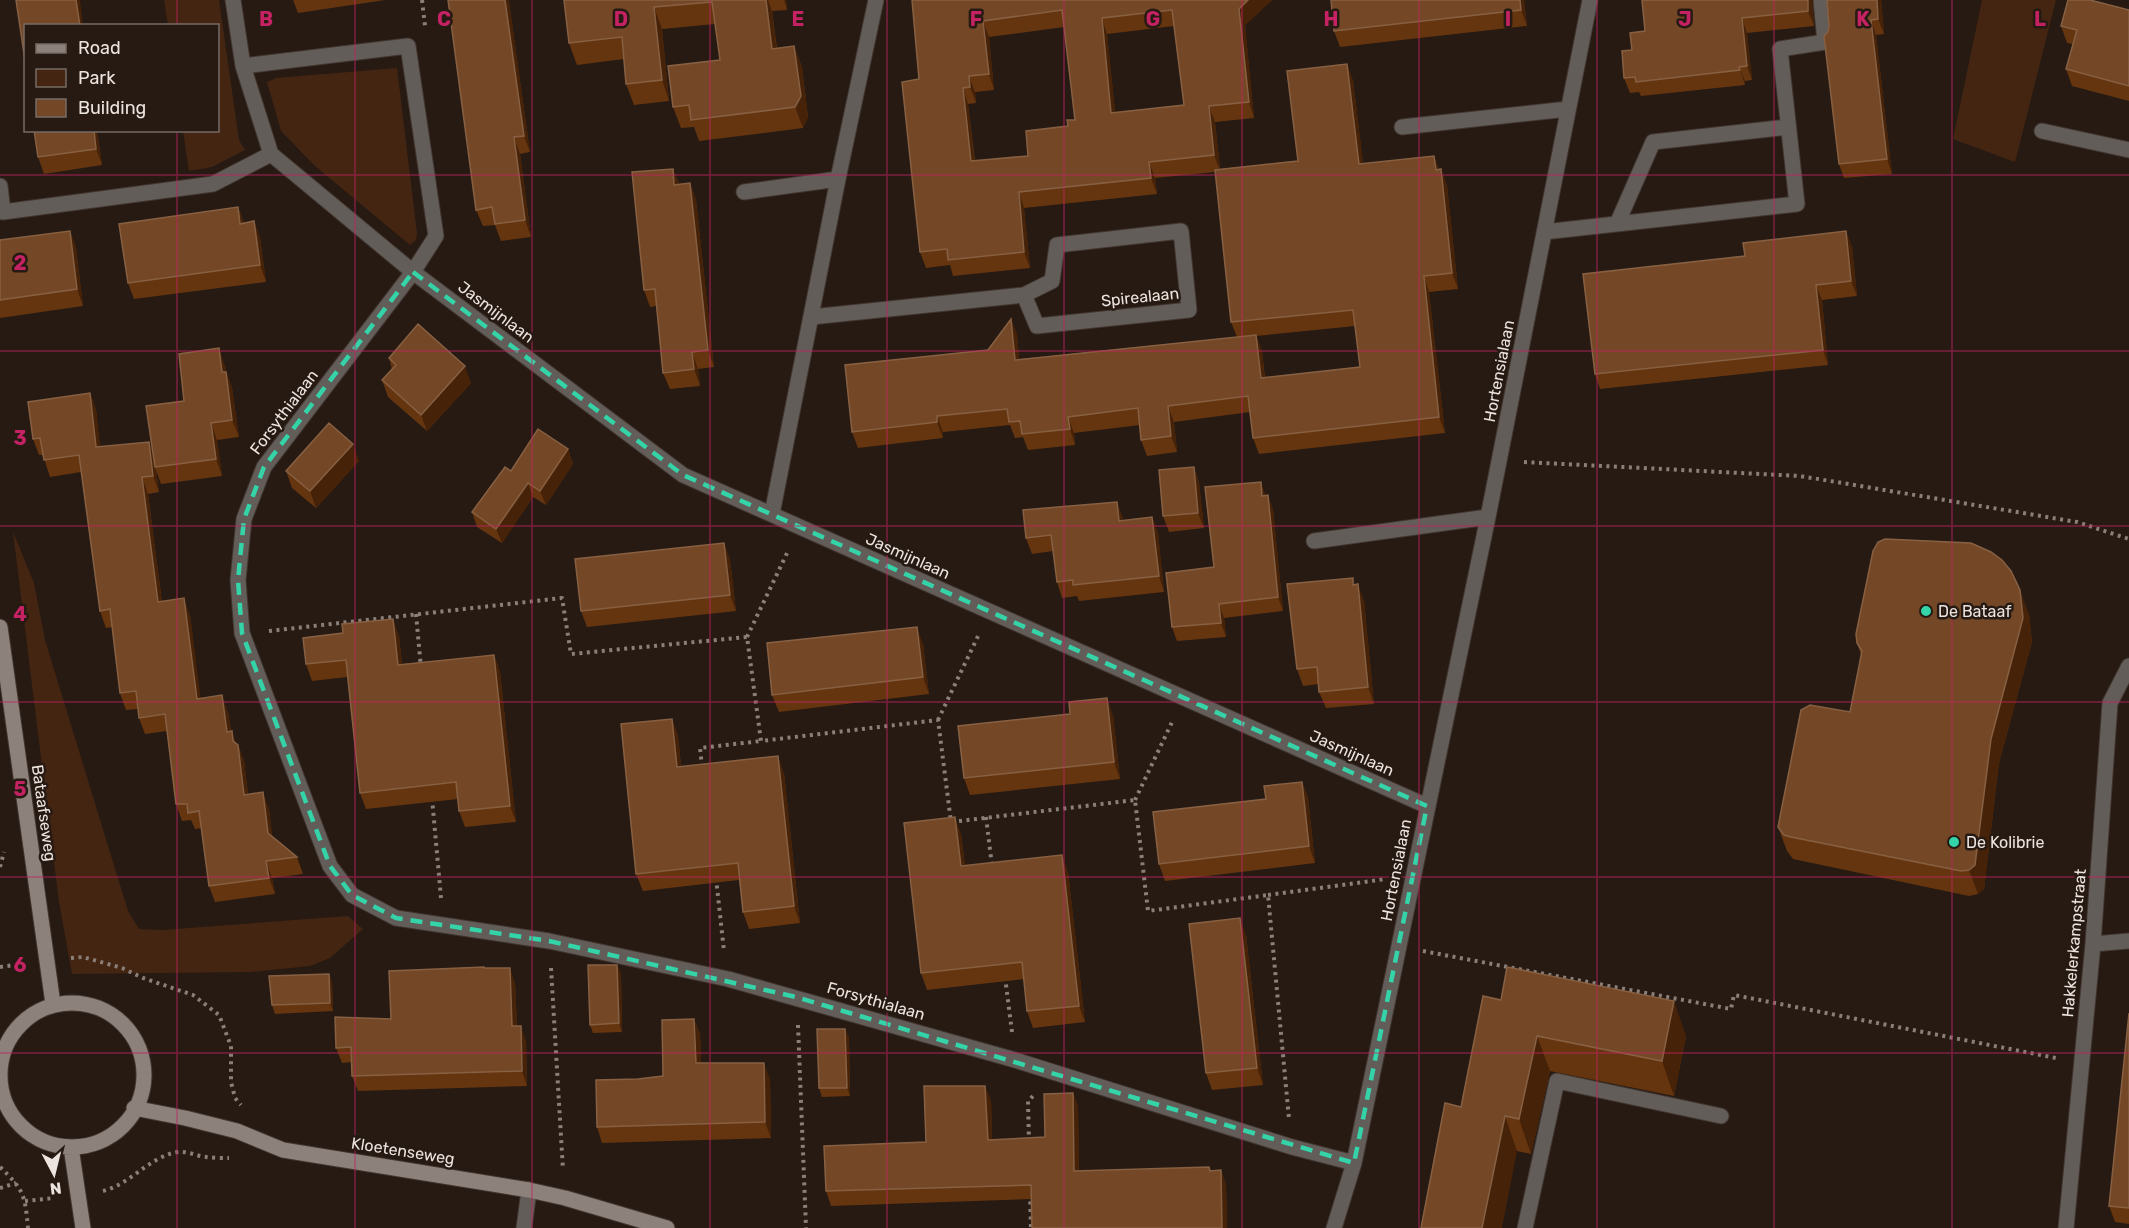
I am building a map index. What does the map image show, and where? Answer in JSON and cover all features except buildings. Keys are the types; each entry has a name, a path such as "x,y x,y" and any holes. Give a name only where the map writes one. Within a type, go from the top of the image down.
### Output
{"main road":[{"name":"Bataafseweg","path":"0,627 53,1004"},
{"path":"84,1003 108,1012 128,1027 141,1049 146,1074 140,1098 113,1136 93,1145 71,1147 52,1144 34,1136 19,1124 8,1108 1,1090 1,1067 7,1045 19,1026 37,1011 53,1004 84,1003"},
{"name":"Kloetenseweg","path":"134,1108 237,1131 283,1150 529,1190 565,1198 667,1228"},
{"path":"71,1147 83,1228"}],"street":[{"path":"0,186 3,212 213,184 272,154 243,66 233,0"},
{"path":"772,514 876,0"},
{"name":"Hortensialaan","path":"1334,1228 1354,1164 1500,461 1590,0"},
{"path":"1544,232 1797,204 1780,49 1825,42 1821,0"},
{"path":"243,66 408,46 436,236 413,272"},
{"path":"1402,128 1568,109"},
{"path":"1617,225 1653,142 1788,127"},
{"path":"2042,131 2129,150"},
{"name":"Jasmijnlaan","path":"272,154 413,272 683,475 1427,806"},
{"path":"744,192 838,179"},
{"name":"Spirealaan","path":"811,317 1024,295 1052,281 1057,245 1181,231 1189,310 1037,326 1024,295"},
{"name":"Forsythialaan","path":"413,272 264,467 244,519 238,580 242,633 330,866 352,895 396,918 549,940 728,979 796,997 1015,1060 1292,1147 1354,1164"},
{"path":"1314,541 1488,517"},
{"name":"Hakkelerkampstraat","path":"2066,1228 2080,1063 2094,944 2110,704 2129,666"},
{"path":"2094,944 2129,941"},
{"path":"1525,1228 1557,1081 1721,1116"},
{"path":"524,1228 529,1190"}],"path":[{"path":"1500,461 1800,476 2077,522 2129,539"},
{"path":"761,741 747,637 799,527"},
{"path":"242,633 562,598 571,654 747,637"},
{"path":"989,612 938,720 951,822 1135,800"},
{"path":"416,614 422,674"},
{"path":"1184,698 1135,800 1148,911 1413,876"},
{"path":"703,771 700,748 938,720"},
{"path":"432,793 443,924"},
{"path":"986,817 993,875"},
{"path":"715,875 728,979"},
{"path":"1269,895 1292,1147"},
{"path":"549,940 565,1198"},
{"path":"1399,946 1731,1009 1734,995 2080,1063"},
{"path":"1004,967 1015,1060"},
{"path":"796,997 806,1228"},
{"path":"1029,1147 1028,1101 1055,1072"},
{"path":"0,1167 17,1183 25,1201 28,1228"},
{"path":"0,1188 17,1183"},
{"path":"1030,1193 1031,1228"}],"highlighted area":[{"path":"413,272 683,475 1427,806 1354,1163 796,997 549,941 396,918 352,895 330,866 242,633 238,580 244,519 264,467"}],"green space":[{"path":"164,0 219,0 239,140 245,150 212,167 189,171 183,132 219,132 219,24 168,24"},
{"path":"1982,0 2056,0 2015,162 1953,139"},
{"path":"397,68 417,233 416,240 410,245 315,166 281,131 267,82 276,78"},
{"path":"13,532 34,583 45,640 128,911 139,929 162,930 348,916 363,929 330,958 310,966 251,972 72,974 59,902"}],"place":[{"name":"De Bataaf","path":"1926,611"},
{"name":"De Kolibrie","path":"1954,842"}]}
